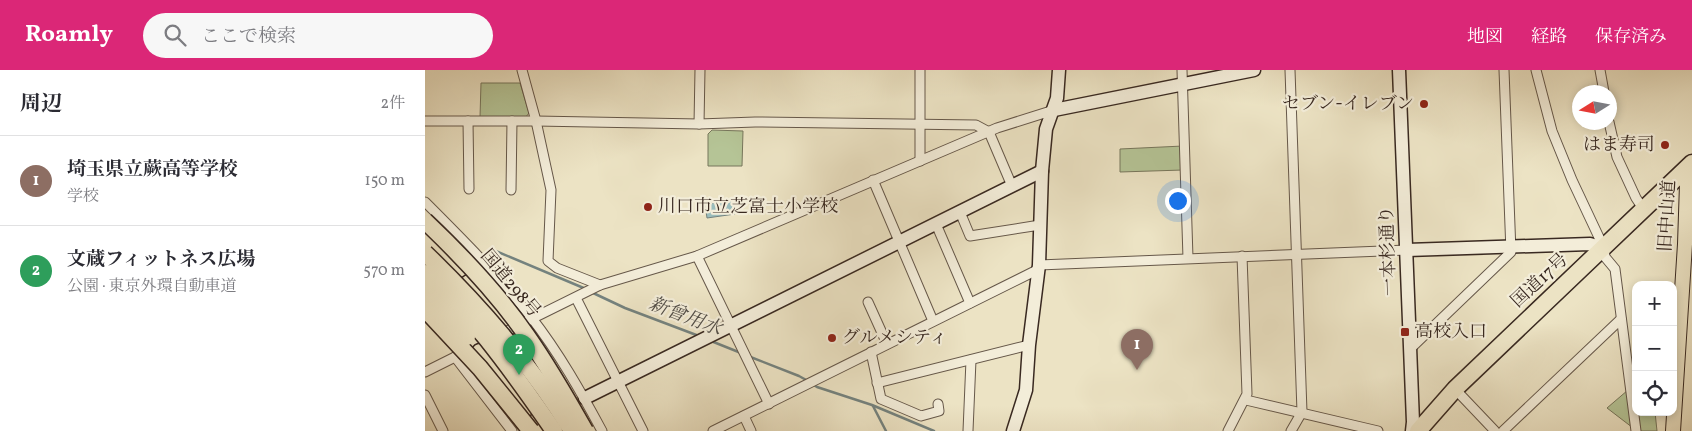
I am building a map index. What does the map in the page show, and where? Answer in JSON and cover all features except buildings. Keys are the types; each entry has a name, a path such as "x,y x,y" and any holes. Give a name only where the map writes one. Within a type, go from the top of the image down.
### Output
{"highway":[{"name":"国道17号","path":"1418,431 1455,389 1644,210 1691,160"},
{"name":"国道298号","path":"425,221 464,260 527,336 585,431"},
{"path":"425,237 527,336"},
{"path":"425,253 498,330 534,375 572,431"},
{"path":"425,273 485,337 521,383 554,431"},
{"path":"425,291 480,352 511,394 533,431"},
{"path":"425,310 480,368 533,431"}],"main road":[{"name":"旧中山道","path":"1673,431 1687,293 1691,160"}],"street":[{"path":"521,70 536,121 551,190 547,261 557,268 597,286"},
{"path":"699,124 700,70"},
{"path":"920,70 920,161"},
{"path":"1013,431 1026,390 1029,345 1039,267 1042,171 1046,129 1057,98 1059,70"},
{"path":"1182,70 1188,258"},
{"path":"425,372 531,317 580,296 597,286 697,256 1008,124 1054,110 1254,70"},
{"path":"1290,70 1302,412 1291,431"},
{"name":"一本杉通り","path":"1399,70 1407,250 1412,431"},
{"path":"1410,348 1511,252 1504,70"},
{"path":"1536,70 1552,131 1572,180 1604,248 1605,257 1615,270 1636,431"},
{"path":"1600,70 1603,85"},
{"path":"425,121 976,125 989,132 1012,186"},
{"path":"468,121 469,189"},
{"path":"511,190 512,121"},
{"path":"1611,130 1617,157 1636,198 1644,210"},
{"path":"585,398 1042,171"},
{"path":"873,180 933,321"},
{"path":"425,202 482,258 531,317 564,364 602,431"},
{"path":"960,212 970,236 1040,225"},
{"path":"936,224 970,303"},
{"path":"713,431 1039,267 1188,258 1407,250 1591,244 1604,248"},
{"path":"697,256 769,404"},
{"path":"1229,431 1247,394 1242,256"},
{"path":"580,296 618,381 643,431"},
{"path":"868,302 887,344"},
{"path":"1503,431 1621,319"},
{"path":"877,383 1029,345"},
{"path":"871,352 881,398 921,416 939,411 938,404"},
{"path":"455,357 512,431"},
{"path":"969,431 971,360"},
{"path":"1455,389 1495,431"},
{"path":"425,395 443,431"},
{"path":"1245,400 1378,431"},
{"path":"744,416 751,431"}],"green space":[{"path":"481,83 520,83 529,113 525,118 480,117"},
{"path":"712,130 743,131 742,166 708,166 708,134"},
{"path":"1183,146 1183,170 1120,172 1120,149"},
{"path":"1628,390 1632,390 1632,416 1655,416 1657,431 1637,431 1607,408"}],"water":[{"path":"734,200 735,214 707,218 705,204"}],"waterway":[{"name":"新曾用水","path":"491,249 586,289"},
{"name":"新曾用水","path":"591,292 625,308 699,336"},
{"name":"新曾用水","path":"711,341 741,353"},
{"name":"新曾用水","path":"748,356 808,381"},
{"name":"新曾用水","path":"812,384 872,405 934,431"},
{"path":"873,406 886,431"}],"place":[{"name":"セブン-イレブン","path":"1424,104"},
{"name":"はま寿司","path":"1665,145"},
{"name":"川口市立芝富士小学校","path":"648,207"},
{"name":"高校入口","path":"1405,332"},
{"name":"グルメシティ","path":"832,338"},
{"name":"埼玉県立蕨高等学校","path":"1137,370"},
{"name":"文蔵フィットネス広場","path":"519,375"}]}
